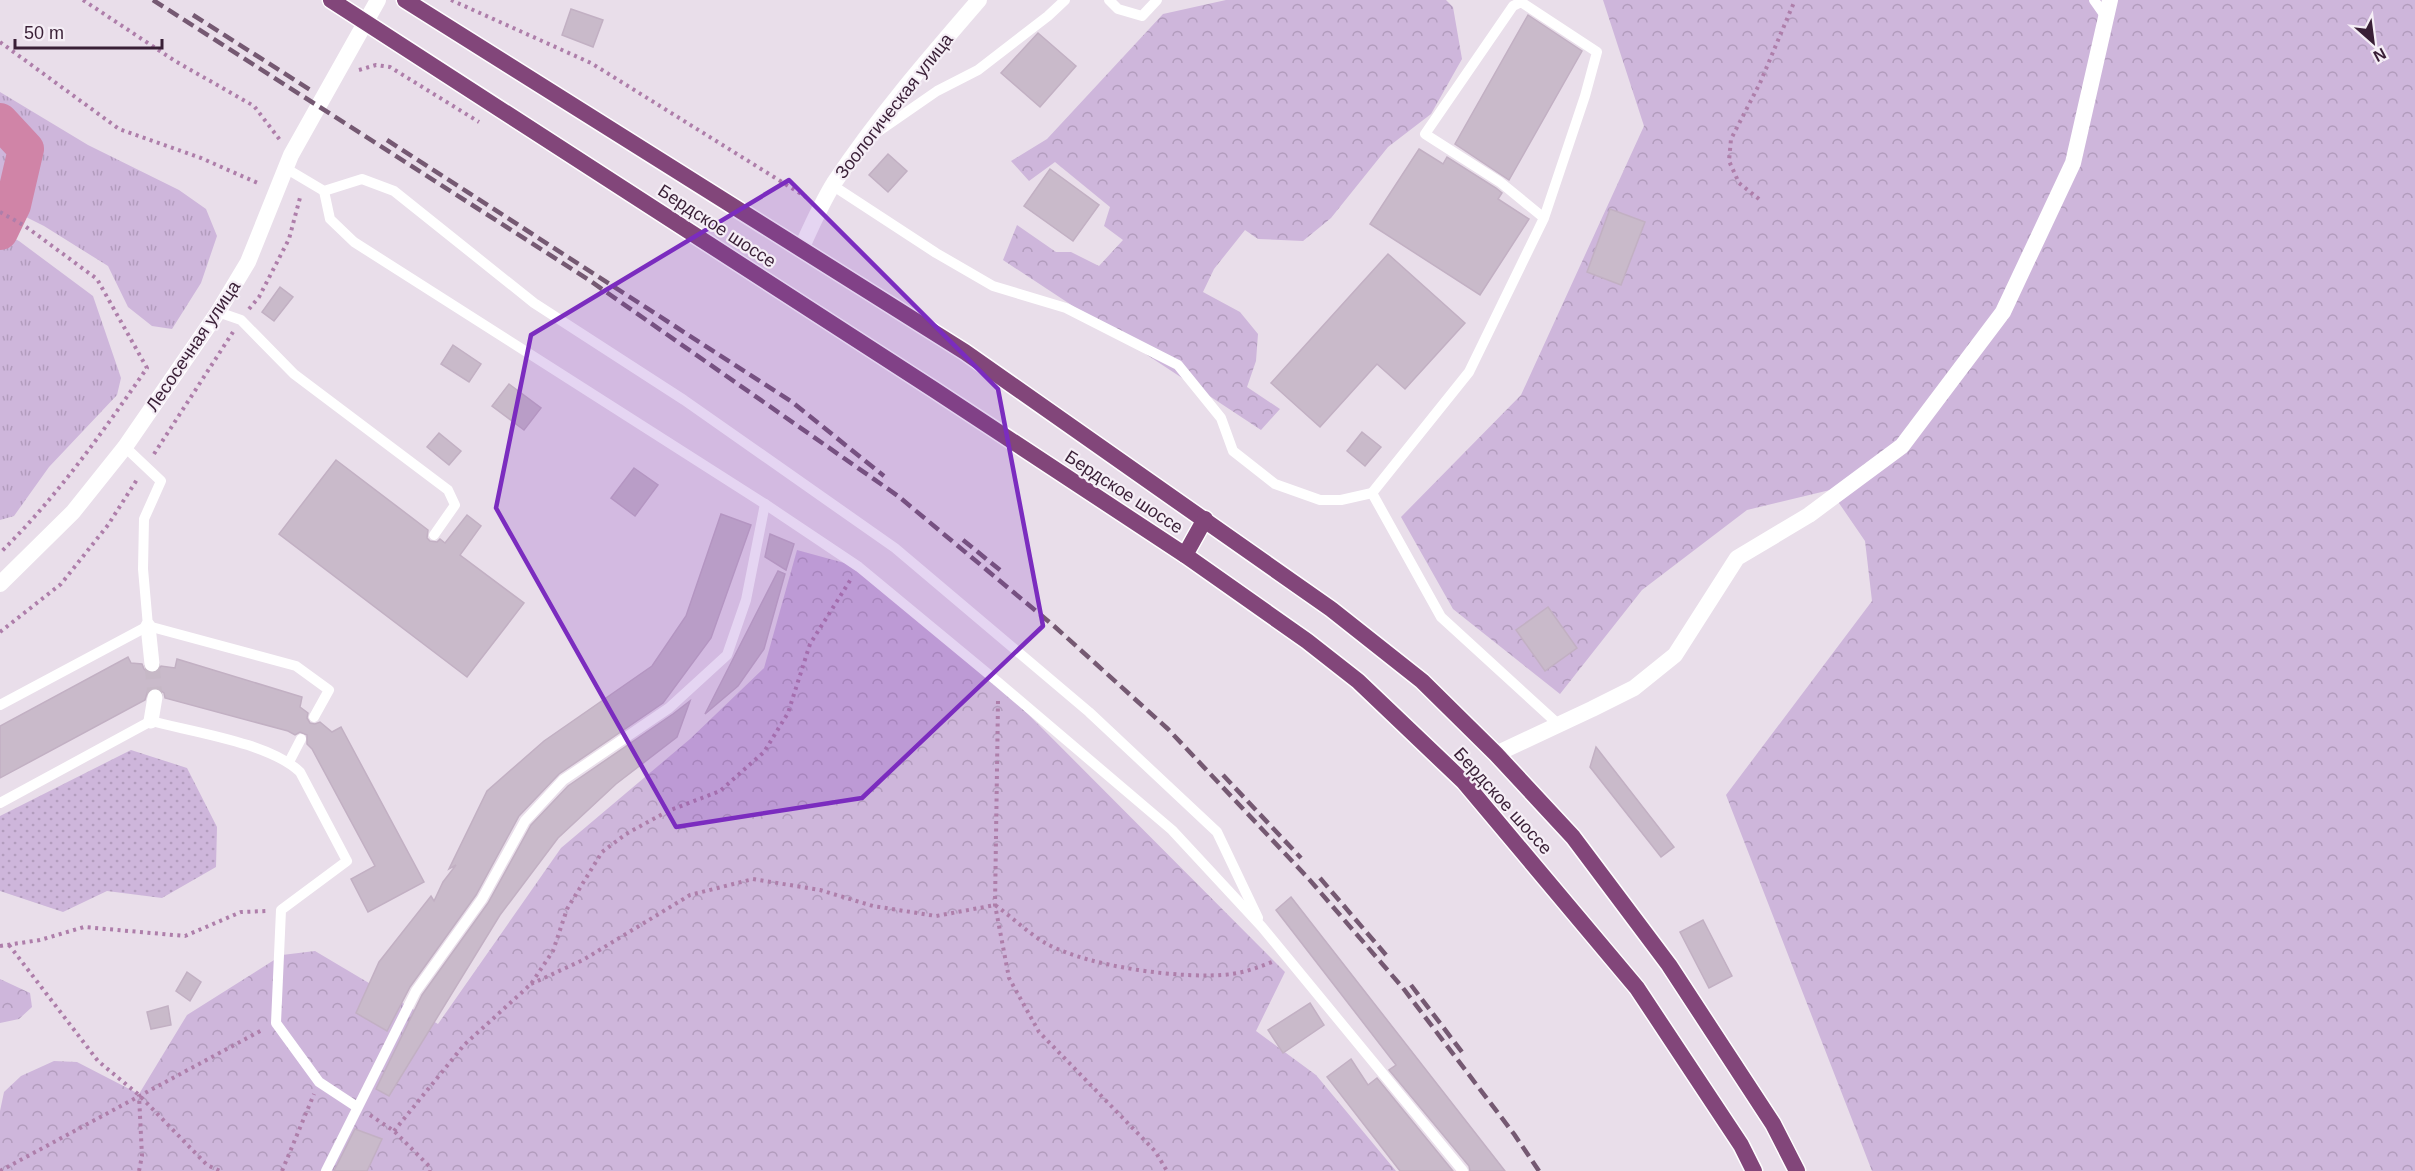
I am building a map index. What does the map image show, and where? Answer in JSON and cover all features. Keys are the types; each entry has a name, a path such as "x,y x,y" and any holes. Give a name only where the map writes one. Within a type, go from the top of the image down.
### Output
{"highway":[{"name":"Бердское шоссе","path":"331,0 923,382 1185,555 1307,641 1358,681 1464,782 1638,988 1741,1145 1754,1171"},
{"name":"Бердское шоссе","path":"405,0 965,352 1331,609 1422,681 1496,754 1573,837 1669,965 1773,1124 1797,1171"},
{"path":"1185,555 1205,519"}],"street":[{"path":"365,22 378,0"},
{"name":"Зоологическая улица","path":"801,249 832,185 862,143 913,77 979,0"},
{"path":"1496,754 1634,688 1675,655 1737,558 1809,515 1902,446 2003,312 2013,291 2073,163 2108,8"},
{"name":"Лесосечная улица","path":"0,584 74,512 125,447 218,312 248,262 291,155 365,22"},
{"path":"148,626 152,664"},
{"path":"151,721 155,697"}],"lane":[{"path":"862,143 936,91 978,70 1048,16 1065,0"},
{"path":"1108,0 1118,9 1142,16 1157,0"},
{"path":"2094,0 2108,8"},
{"path":"832,185 936,253 993,286 1066,309 1178,365 1221,418 1233,451 1275,484 1320,500 1341,500 1372,493 1468,372 1544,218 1585,96 1597,52 1521,2 1513,6 1425,134 1500,182 1544,218"},
{"path":"292,172 324,191 330,219 354,242 765,504 859,567 1172,830 1262,927 1463,1171"},
{"path":"324,191 362,179 394,191 534,303 684,400 895,548 1089,712 1217,832 1262,927"},
{"path":"218,312 241,320 294,374 448,490 455,505 434,535"},
{"path":"125,447 161,481 144,519 143,569 148,626"},
{"path":"1372,493 1420,584 1441,617 1558,724"},
{"path":"326,1171 416,992 482,899 525,821 563,780 669,708 727,655 746,600 765,504"},
{"path":"0,705 148,626 296,666 329,690 314,717"},
{"path":"0,803 151,721 270,752 289,762 300,772 347,861 281,910 276,1023 319,1082 357,1107"},
{"path":"289,762 301,739"}],"path":[{"path":"83,0 175,61 254,106 291,155"},
{"path":"451,0 591,63 822,207"},
{"path":"1759,199 1739,183 1729,161 1731,139 1760,83 1795,0"},
{"path":"0,42 119,129 201,158 275,191"},
{"path":"0,212 25,226 97,279 147,368 99,438 30,523 0,553"},
{"path":"394,1131 464,1045 531,984 554,951 567,909 602,852 626,834 668,811 720,791 765,752 788,713 810,644 859,567"},
{"path":"998,682 995,905 1010,978 1039,1032 1155,1151 1167,1171"},
{"path":"531,984 583,960 690,895 753,879 820,890 873,906 936,916 995,905 1047,944 1101,964 1164,972 1233,974 1287,957"},
{"path":"0,946 40,940 84,927 185,936 241,912 281,910"},
{"path":"9,945 98,1061 139,1095 207,1165 220,1171"},
{"path":"0,1171 276,1023"},
{"path":"282,1171 319,1082"},
{"path":"139,1095 142,1156 139,1171"},
{"path":"357,1107 394,1131 429,1166 430,1171"}],"highlighted area":[{"path":"789,180 998,389 1043,626 862,798 676,827 496,508 531,335"}],"green space":[{"path":"1226,0 1446,0 1453,7 1462,59 1431,114 1388,147 1331,218 1303,241 1258,239 1245,230 1214,269 1203,292 1240,312 1258,334 1256,361 1247,387 1280,409 1261,430 1003,260 1017,225 1056,252 1071,252 1099,266 1123,240 1104,226 1110,207 1055,162 1029,181 1011,161 1047,139 1163,14"},
{"path":"1603,0 2415,0 2415,1171 1872,1171 1726,795 1872,601 1865,541 1830,490 1747,510 1642,590 1560,694 1453,609 1401,517 1521,395 1644,126"},
{"path":"0,92 88,145 179,190 206,209 217,236 201,283 172,329 152,326 128,307 108,266 44,226 0,204"},
{"path":"0,231 19,241 93,296 121,378 117,395 49,467 14,516 0,520"},
{"path":"797,550 859,567 1015,701 1285,972 1256,1031 1316,1075 1396,1171 0,1171 0,1111 4,1092 21,1076 54,1061 77,1062 139,1094 187,1015 282,955 315,951 438,1024 561,848 690,739 764,668"},
{"path":"131,750 187,768 217,827 216,867 162,898 107,891 63,912 0,891 0,816"},
{"path":"0,979 30,993 32,1007 19,1019 0,1023"}],"building":[{"path":"571,9 603,20 593,47 562,35"},
{"path":"1528,15 1582,51 1509,180 1455,144"},
{"path":"1038,33 1076,66 1040,107 1001,73"},
{"path":"1419,149 1443,164 1447,157 1496,188 1502,193 1498,199 1529,219 1480,295 1370,224"},
{"path":"888,154 907,171 888,192 869,175"},
{"path":"1050,169 1099,205 1073,241 1024,206"},
{"path":"1610,209 1645,222 1621,285 1587,272"},
{"path":"1388,254 1465,323 1405,389 1377,364 1320,427 1271,383"},
{"path":"280,287 293,297 274,321 262,312"},
{"path":"453,345 481,364 469,382 441,364"},
{"path":"509,384 541,408 524,430 492,406"},
{"path":"1362,432 1381,447 1365,466 1347,451"},
{"path":"439,433 461,451 449,465 427,447"},
{"path":"336,460 428,530 427,538 430,541 437,542 440,539 445,543 467,515 481,526 460,555 524,603 467,677 279,534"},
{"path":"634,468 658,485 635,516 611,498"},
{"path":"721,514 751,525 711,638 663,703 559,774 519,816 476,895 410,987 387,1031 356,1013 379,962 431,896 434,901 443,882 456,865 449,869 487,791 544,741 652,666 686,616"},
{"path":"770,534 794,544 786,570 765,557"},
{"path":"778,571 785,574 764,649 738,686 705,714"},
{"path":"1548,607 1577,648 1545,671 1516,630"},
{"path":"128,657 131,663 142,664 149,673 157,672 161,666 175,668 177,659 302,697 300,707 308,713 307,718 310,723 320,722 332,732 341,727 424,882 368,912 351,879 375,866 312,749 307,744 307,735 300,732 295,735 288,731 165,698 164,693 157,688 148,690 145,700 0,778 0,726"},
{"path":"690,701 677,737 616,784 558,838 500,915 389,1096 376,1089 422,995 488,903 531,825 568,786"},
{"path":"1596,747 1674,847 1661,857 1590,767"},
{"path":"1291,897 1505,1171 1470,1171 1469,1166 1389,1070 1396,1065 1276,910"},
{"path":"1703,920 1732,976 1709,988 1680,932"},
{"path":"187,972 201,982 190,1001 176,991"},
{"path":"1310,1003 1324,1025 1283,1053 1268,1030"},
{"path":"168,1006 171,1025 151,1029 147,1012"},
{"path":"1351,1059 1368,1085 1377,1078 1453,1171 1400,1171 1327,1077"},
{"path":"355,1129 382,1139 367,1171 334,1171"}],"waterway":[{"path":"0,121 26,149 13,205 0,232"}],"tunnel":[{"path":"152,664 155,697"}],"railway":[{"path":"153,0 589,280 898,496 1054,626 1168,729 1308,878 1403,988 1514,1134 1539,1171"},
{"path":"193,15 312,91"},
{"path":"387,140 792,402 884,476"},
{"path":"963,540 1000,570"},
{"path":"1223,775 1301,858"},
{"path":"1320,878 1386,955"},
{"path":"1411,985 1462,1052"}]}
